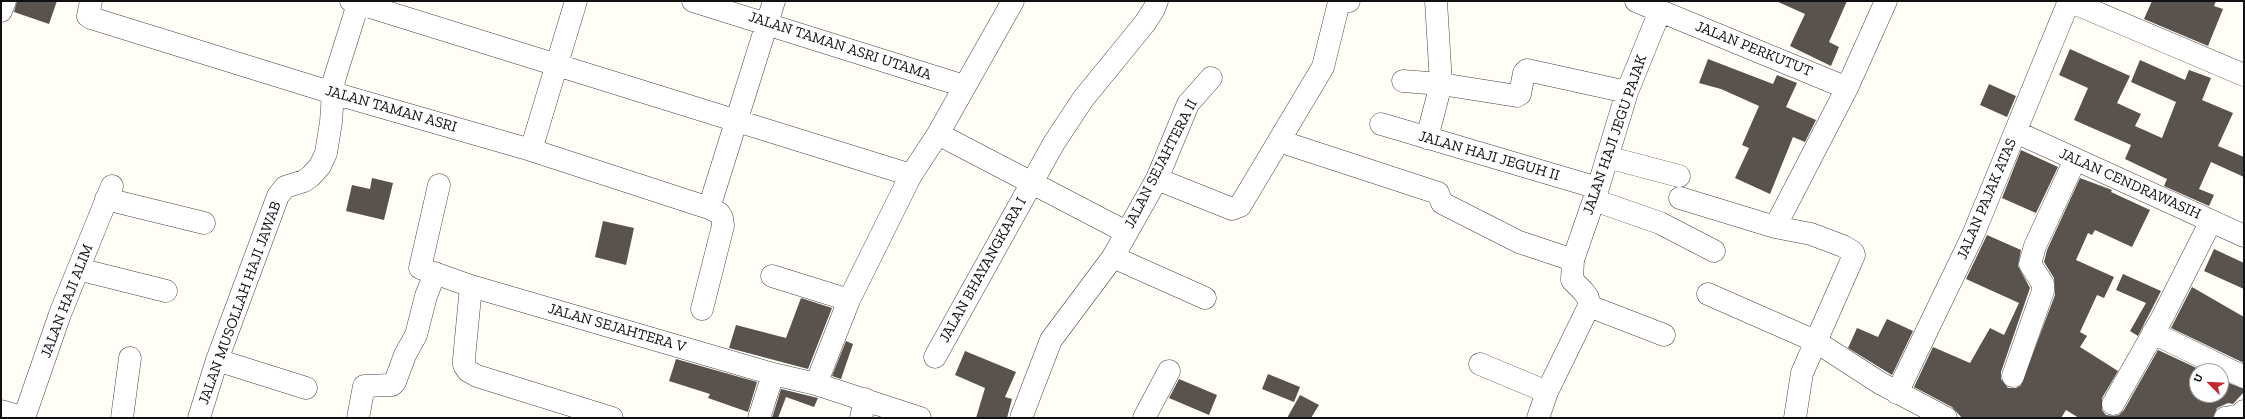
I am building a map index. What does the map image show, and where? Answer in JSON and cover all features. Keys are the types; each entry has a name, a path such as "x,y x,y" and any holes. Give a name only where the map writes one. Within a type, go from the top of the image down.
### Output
{"street":[{"path":"1,11 5,1"},
{"name":"JALAN TAMAN ASRI","path":"91,1 88,16 91,18 332,93 531,150 709,208"},
{"path":"531,150 576,1"},
{"name":"JALAN TAMAN ASRI UTAMA","path":"693,1 767,22 964,86"},
{"path":"702,309 723,226 722,218 719,213 709,208 774,1"},
{"path":"816,384 848,300 911,175 938,134 1013,1"},
{"name":"JALAN BHAYANGKARA I","path":"935,357 1031,182 1082,99 1145,22 1154,9 1157,1"},
{"path":"1157,179 1232,209 1236,208 1250,191 1323,67 1339,2 1349,1"},
{"path":"1427,138 1441,84 1436,1"},
{"name":"JALAN PERKUTUT","path":"1636,1 1847,88"},
{"path":"1775,227 1847,88 1886,1"},
{"path":"356,2 911,175"},
{"name":"JALAN MUSOLLAH HAJI JAWAB","path":"200,418 217,360 278,196 285,187 304,181 311,176 320,166 326,154 332,122 332,93 334,80 356,2"},
{"path":"2072,2 2244,75"},
{"name":"JALAN PAJAK ATAS","path":"1897,393 1973,235 2072,2"},
{"name":"JALAN HAJI JEGU PAJAK","path":"1589,306 1588,298 1583,290 1572,280 1573,260 1596,194 1627,92 1660,11"},
{"path":"1403,81 1441,84 1517,96 1520,94 1524,73 1527,70 1627,92"},
{"name":"JALAN SEJAHTERA II","path":"1021,418 1051,340 1113,257 1157,179 1188,104 1211,78"},
{"name":"JALAN HAJI JEGUH II","path":"1381,124 1596,194 1660,223 1714,251"},
{"name":"JALAN CENDRAWASIH","path":"2016,132 2244,236"},
{"path":"938,134 1126,232"},
{"path":"1279,141 1438,193 1442,203 1519,242 1573,260"},
{"path":"1607,157 1679,176"},
{"path":"2013,376 2043,291 2043,284 2030,264 2035,246 2075,160"},
{"path":"358,418 364,386 392,385 395,382 405,355 416,335 426,296 427,271 439,185"},
{"name":"JALAN HAJI ALIM","path":"24,418 60,314 109,193 204,223"},
{"path":"1680,198 1775,227 1811,234 1843,246 1854,255 1814,341 1802,373 1795,418"},
{"path":"2113,404 2153,333 2211,221"},
{"path":"1113,257 1205,298"},
{"path":"78,269 166,291"},
{"name":"JALAN SEJAHTERA V","path":"427,271 471,286 773,374 816,384 863,409 920,418"},
{"path":"772,276 848,300"},
{"path":"471,286 464,359 464,365 468,371 477,376 612,418"},
{"path":"1708,294 1814,341 1897,393 1946,418"},
{"path":"1538,418 1547,392 1589,306 1664,335"},
{"path":"2153,333 2244,377"},
{"path":"122,418 130,358"},
{"path":"217,360 306,388"},
{"path":"1480,364 1547,392"},
{"path":"1144,418 1169,371"},
{"path":"759,418 773,374"},
{"path":"1,411 24,418"},
{"path":"2225,418 2239,416 2244,411"}],"building":[{"path":"17,1 57,1 49,24 14,12"},
{"path":"1776,1 1847,1 1829,42 1839,47 1831,66 1790,46 1805,14"},
{"path":"2152,1 2216,1 2214,6 2223,9 2208,46 2144,19"},
{"path":"2070,49 2130,76 2117,103 2141,114 2135,126 2162,138 2176,102 2131,82 2140,60 2185,80 2189,70 2211,78 2202,100 2233,113 2218,146 2244,157 2244,177 2211,162 2199,189 2214,195 2209,206 2164,186 2167,179 2125,159 2131,145 2074,120 2088,88 2059,75"},
{"path":"1708,59 1773,84 1777,75 1797,83 1786,107 1816,120 1805,142 1793,137 1770,194 1735,178 1749,148 1742,145 1759,106 1721,89 1699,83"},
{"path":"1989,84 2016,96 2007,117 1980,105"},
{"path":"2021,150 2058,167 2036,213 2002,198"},
{"path":"372,178 393,183 384,220 346,211 352,185 370,189"},
{"path":"2080,178 2112,190 2111,192 2150,210 2132,247 2095,230 2092,235 2088,233 2076,260 2114,277 2104,298 2097,295 2080,332 2087,336 2080,347 2118,371 2102,398 2102,410 2106,415 2113,416 2119,415 2124,410 2158,350 2189,364 2189,403 2228,403 2217,408 2213,418 2079,418 2066,410 2061,418 1962,418 1952,407 1914,387 1933,347 1970,363 1990,328 2004,335 2019,303 1966,279 1987,235 2021,250 2018,266 2030,288 2001,372 2001,379 2008,388 2016,388 2021,385 2055,295 2054,278 2044,262 2047,250"},
{"path":"603,221 634,228 626,265 595,257"},
{"path":"2214,249 2244,263 2244,289 2204,271"},
{"path":"2123,274 2161,291 2138,336 2130,331 2146,303 2116,290"},
{"path":"2192,287 2244,317 2244,363 2171,328"},
{"path":"801,298 832,308 808,369 729,348 736,325 786,338"},
{"path":"1887,319 1913,331 1892,375 1848,348 1857,328 1878,337"},
{"path":"846,341 853,344 841,379 832,376"},
{"path":"965,351 1016,372 1005,397 1012,399 1007,418 976,418 985,388 955,375"},
{"path":"676,359 757,382 748,412 708,398 710,394 669,381"},
{"path":"1268,374 1300,387 1294,402 1262,389"},
{"path":"1179,379 1217,395 1209,415 1169,398"},
{"path":"2229,383 2244,389 2244,392 2233,404 2228,403"},
{"path":"781,389 818,398 814,407 786,397 778,418 772,418"},
{"path":"1300,395 1319,405 1311,418 1287,418"}]}
